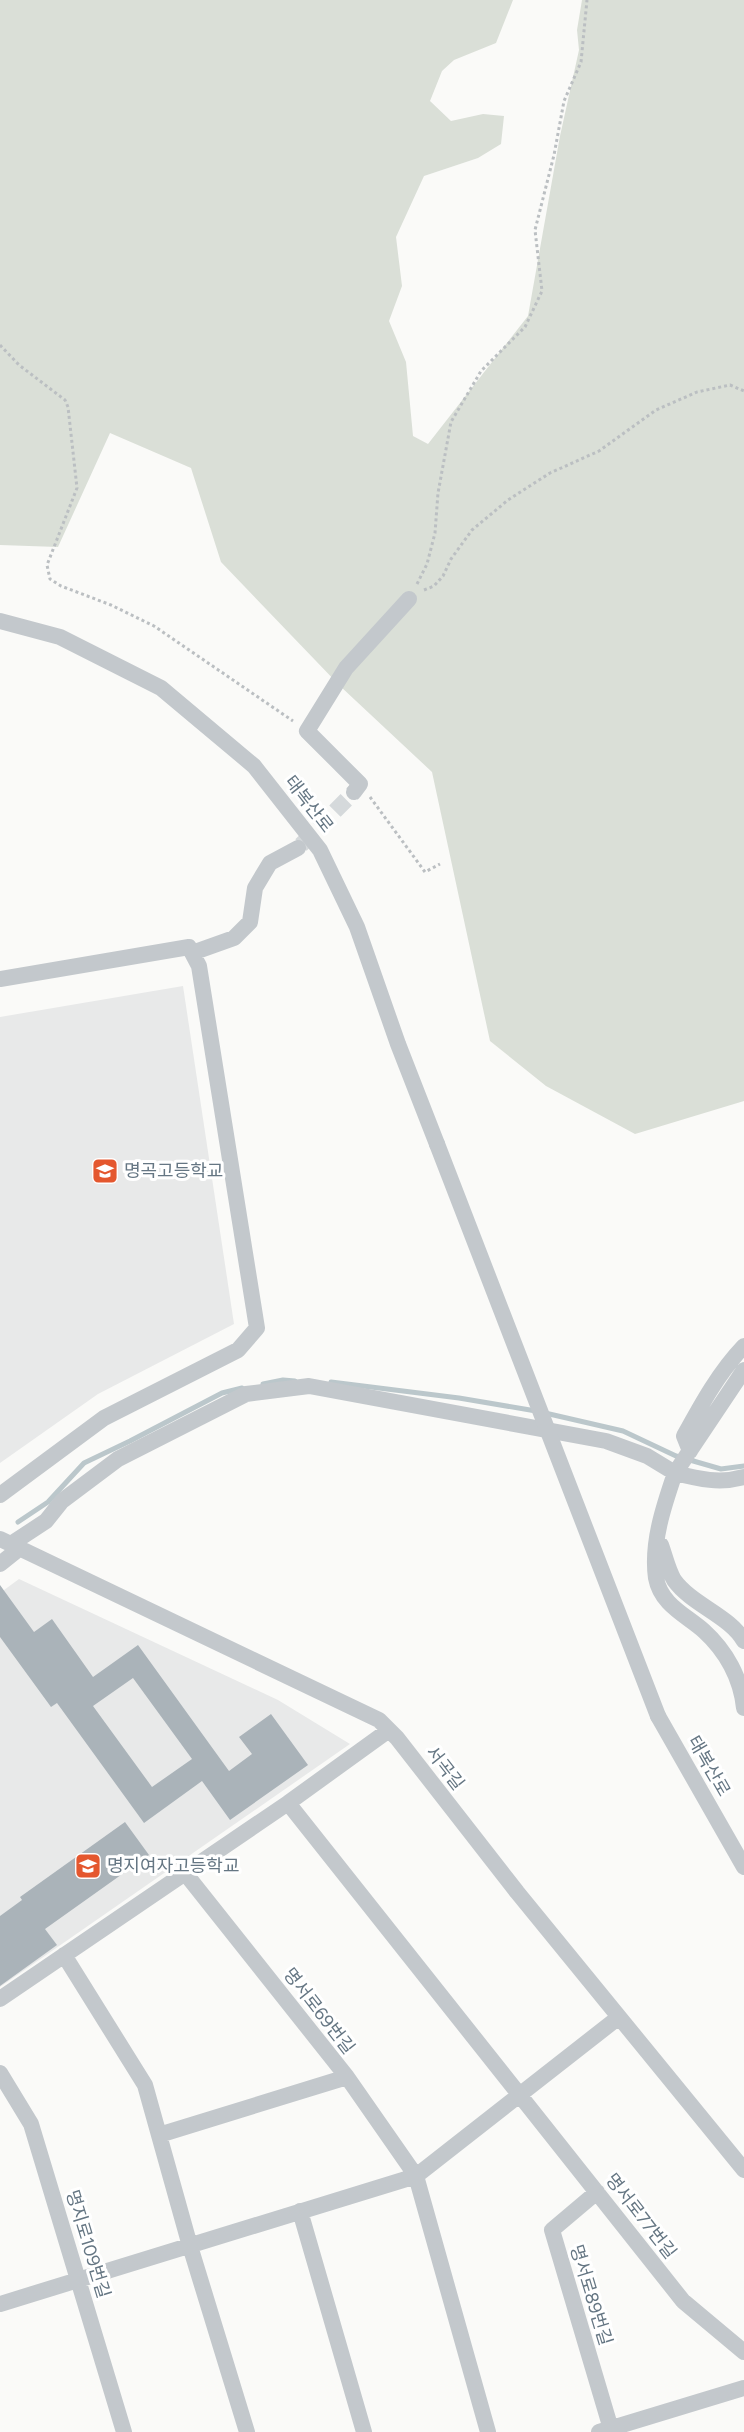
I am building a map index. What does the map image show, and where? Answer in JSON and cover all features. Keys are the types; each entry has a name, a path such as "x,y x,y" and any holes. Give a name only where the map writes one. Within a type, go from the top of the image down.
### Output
{"street":[{"path":"357,788 307,731 346,668 409,598"},
{"name":"태복산로","path":"0,621 60,637 161,688 254,766 320,850 357,927 398,1044 658,1716 744,1867"},
{"path":"192,953 234,938 250,922 255,888 270,863 298,848"},
{"path":"0,979 189,947 199,966 257,1328 238,1350 104,1419 0,1495"},
{"path":"690,1451 684,1436 735,1356 744,1346"},
{"path":"744,1370 675,1473 657,1535 656,1577 661,1591 671,1606 704,1631 725,1653 742,1693 744,1706"},
{"path":"0,1564 10,1544 46,1521 62,1501 118,1458 246,1394 309,1386 606,1441 647,1456 675,1473 708,1481 744,1477"},
{"path":"657,1535 673,1578 686,1592 717,1615 744,1641"},
{"name":"서곡길","path":"10,1544 379,1720 744,2170"},
{"path":"0,1999 288,1803 389,1730"},
{"path":"288,1803 519,2094"},
{"name":"명서로69번길","path":"185,1873 347,2078 416,2176"},
{"path":"64,1955 144,2085 247,2432"},
{"path":"0,2304 416,2176 619,2017"},
{"name":"명지로109번길","path":"0,2073 31,2124 124,2432"},
{"path":"159,2135 347,2078"},
{"name":"명서로77번길","path":"519,2094 683,2301 744,2352"},
{"path":"416,2176 488,2432"},
{"name":"명서로89번길","path":"597,2192 552,2230 605,2430 744,2388"},
{"path":"300,2211 364,2432"}],"path":[{"path":"409,598 427,564 435,533 438,494 451,422 481,371 525,327 542,291 535,230 554,155 564,101 581,62 587,0"},
{"path":"0,345 20,365 65,400 68,407 77,488 47,565 50,579 61,586 111,605 154,626 307,731"},
{"path":"409,598 434,586 443,576 451,559 472,530 508,500 550,473 599,451 656,410 697,392 730,385 744,391"},
{"path":"357,788 425,872 440,864"}],"shaded area":[{"path":"0,0 513,0 496,43 454,60 442,71 430,101 451,121 483,114 504,116 501,144 478,158 424,176 396,237 402,286 389,321 406,362 413,436 428,444 528,316 560,136 579,50 577,30 582,0 744,0 744,1101 635,1134 546,1086 490,1041 432,772 340,686 221,562 191,468 110,433 58,547 0,545"},
{"name":"명곡고등학교","path":"183,986 234,1324 98,1394 0,1463 0,1017"},
{"name":"명지여자고등학교","path":"19,1579 278,1700 350,1744 0,1987 0,1593"}],"building":[{"path":"0,1585 34,1632 52,1619 93,1677 138,1645 229,1771 252,1754 239,1737 271,1714 308,1765 230,1820 202,1781 144,1823 57,1703 51,1707 0,1637","holes":["133,1678 192,1759 152,1787 93,1706"]},
{"path":"125,1822 149,1855 45,1929 57,1945 0,1986 0,1916 22,1900 20,1897"}],"waterway":[{"path":"263,1384 283,1380 295,1381"},
{"path":"331,1382 459,1398 536,1411"},
{"path":"18,1522 48,1502 84,1463 222,1393 242,1388"},
{"path":"545,1413 623,1431 676,1456 721,1469 744,1466"}],"tunnel":[{"path":"301,845 354,792"}],"place":[{"name":"명곡고등학교","path":"105,1171"},
{"name":"명지여자고등학교","path":"88,1866"}]}
